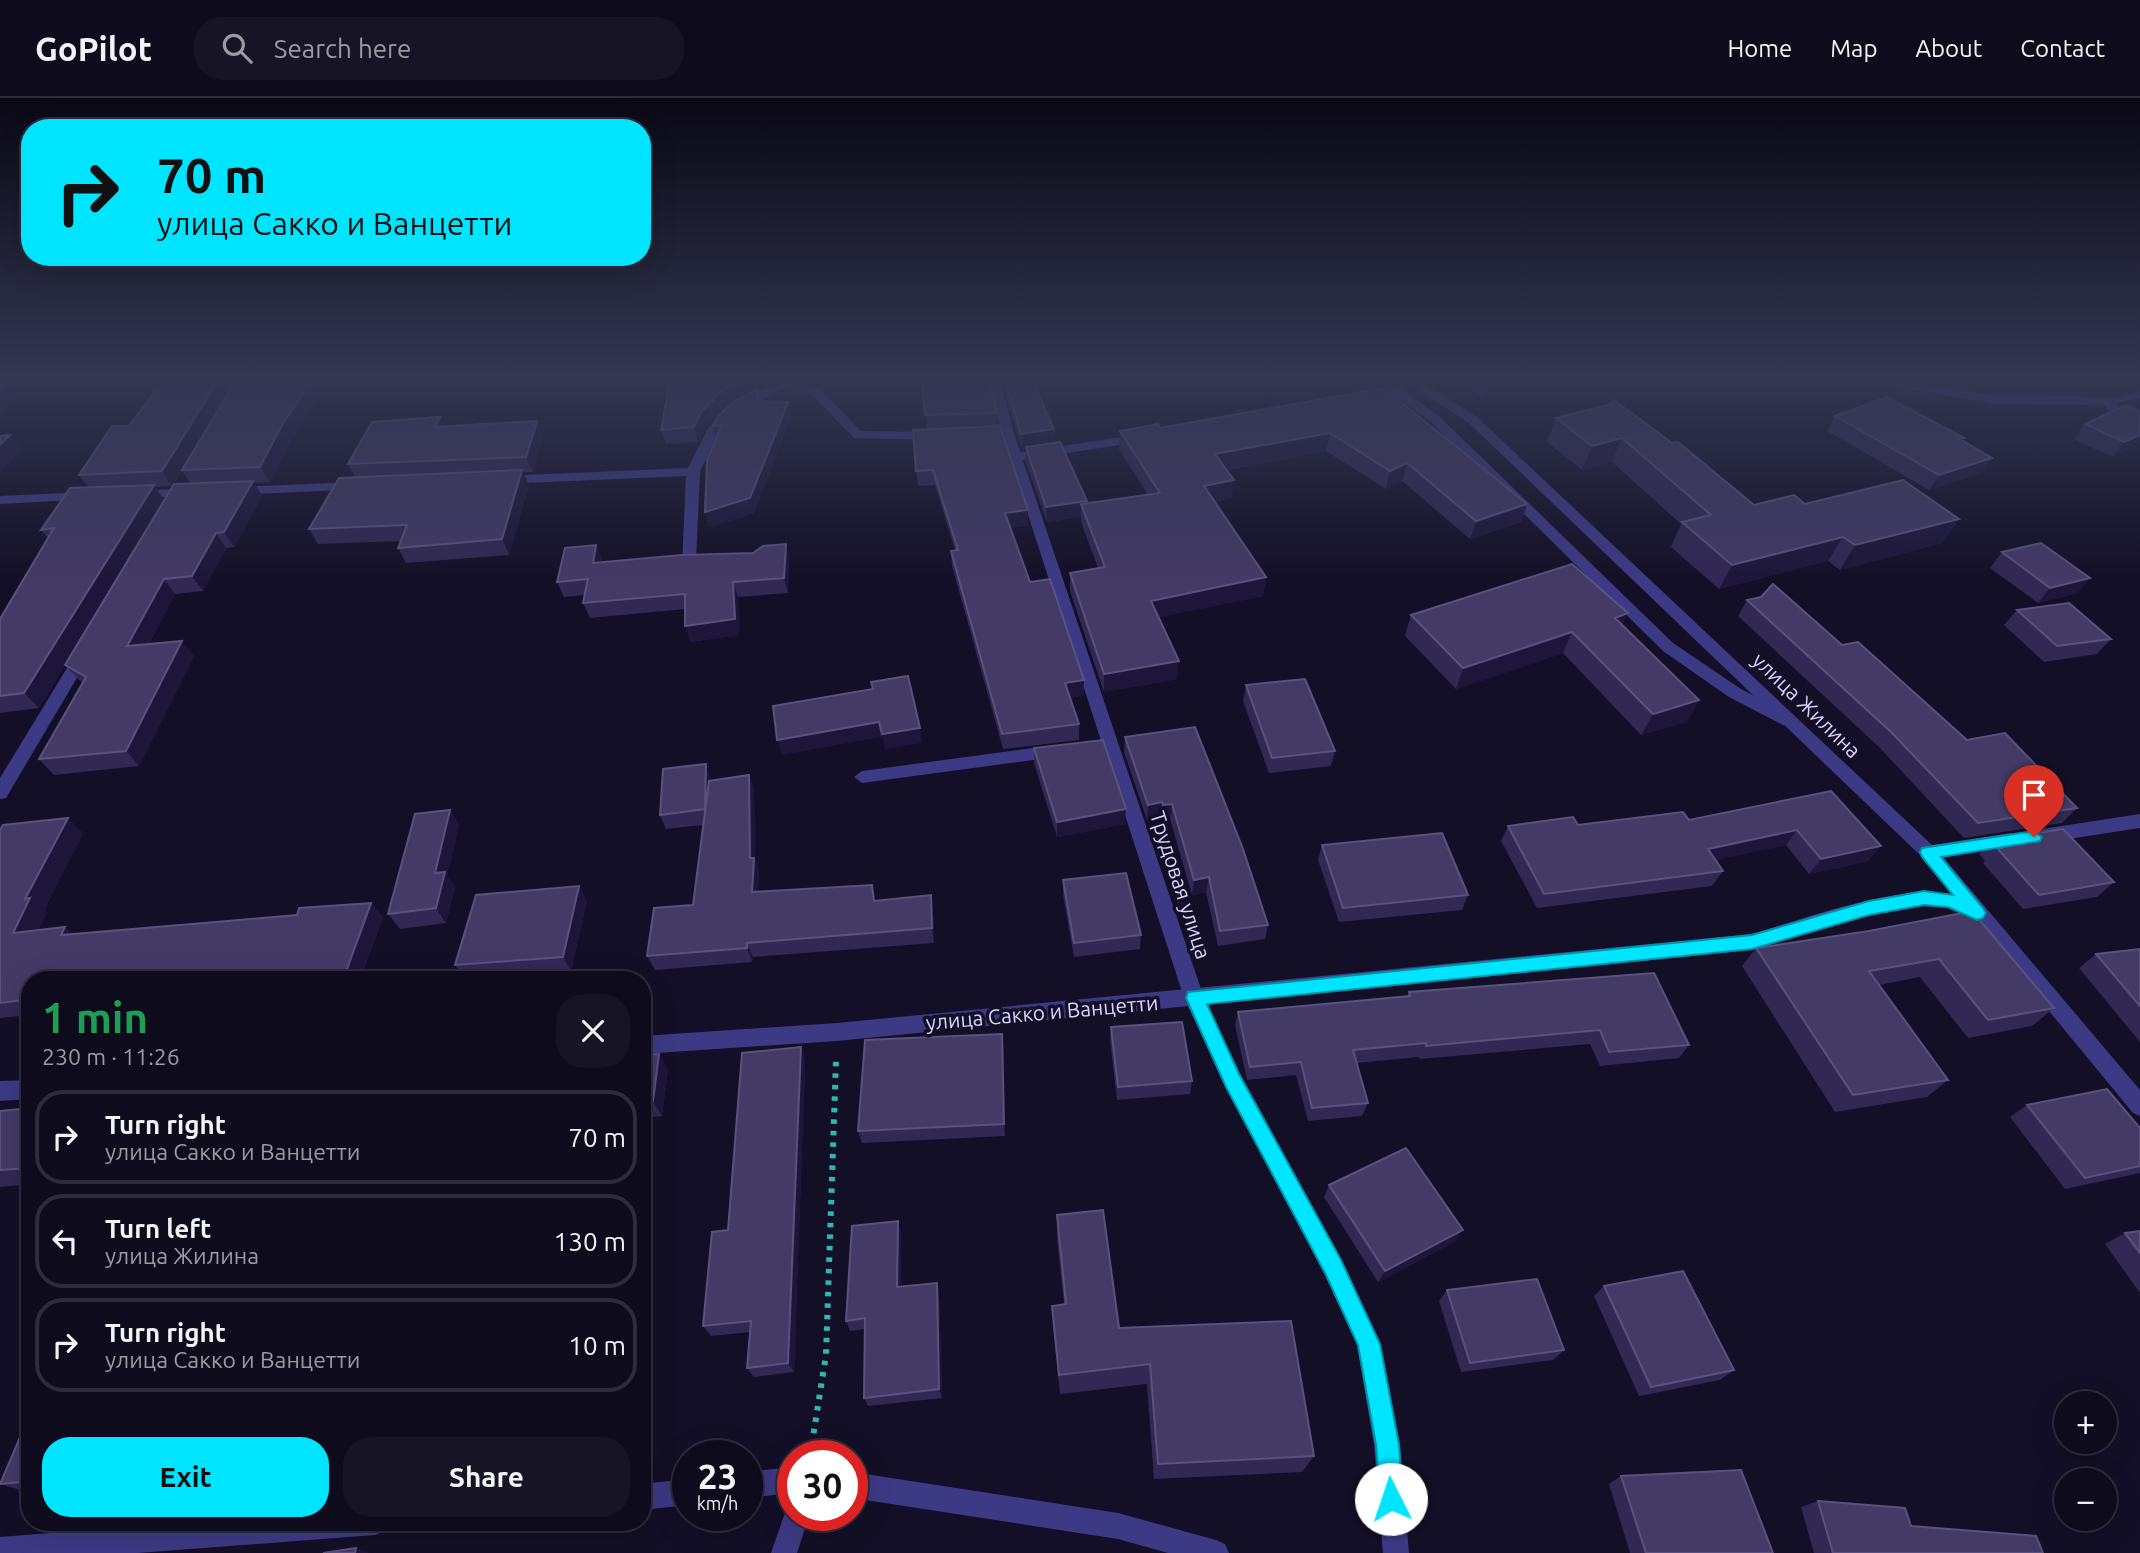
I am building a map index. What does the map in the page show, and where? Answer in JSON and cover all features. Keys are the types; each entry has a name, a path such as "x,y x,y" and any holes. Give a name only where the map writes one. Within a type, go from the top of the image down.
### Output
{"street":[{"path":"706,445 693,472 689,565 716,564"},
{"name":"Трудовая улица","path":"1009,445 1016,457 1104,745 1195,998 1233,1080 1333,1267 1369,1344 1387,1445 1396,1553"},
{"path":"1016,457 1094,445"},
{"path":"1461,445 1668,647 1735,693 1791,722"},
{"name":"улица Жилина","path":"1500,445 1928,852 2140,1106"},
{"path":"485,481 693,472"},
{"path":"125,495 374,485"},
{"path":"0,500 97,496"},
{"path":"0,793 94,637"},
{"path":"862,777 1069,749"},
{"path":"1928,852 2140,821"},
{"name":"улица Сакко и Ванцетти","path":"651,1044 837,1032 1752,942 1869,908 1924,898 1950,901 1977,913"},
{"path":"0,1091 21,1089"},
{"path":"868,1487 1118,1525 1216,1553"},
{"path":"651,1496 672,1494"},
{"path":"0,1550 254,1531"},
{"path":"785,1553 792,1531"}],"path":[{"path":"813,1440 826,1355 837,1032"}],"building":[{"path":"99,445 178,445 162,471 79,475"},
{"path":"197,445 272,445 260,467 182,470"},
{"path":"359,445 530,445 526,457 348,464"},
{"path":"713,445 771,445 750,498 705,512 707,460"},
{"path":"914,445 1006,445 1028,510 1005,513 1030,582 1050,579 1084,680 1065,683 1079,724 1002,734 951,551 958,550 933,470 916,471"},
{"path":"1061,445 1087,501 1046,507 1026,447"},
{"path":"1129,445 1265,445 1215,454 1234,480 1204,486 1266,577 1151,601 1179,661 1104,674 1070,573 1105,567 1081,504 1160,493"},
{"path":"1349,445 1454,445 1527,504 1476,521 1407,463 1390,471"},
{"path":"1630,445 1681,445 1754,505 1794,495 1805,504 1903,480 1959,519 1855,545 1843,537 1732,565 1682,522 1711,515"},
{"path":"1886,445 1970,445 1992,458 1939,475"},
{"path":"522,470 502,539 398,548 407,525 309,529 339,478"},
{"path":"253,481 224,532 216,533 192,576 164,579 127,646 182,641 126,751 39,759 86,677 65,665 174,484"},
{"path":"154,485 24,693 0,696 0,619 54,528 41,530 70,488"},
{"path":"2041,543 2090,578 2050,588 2002,552"},
{"path":"786,544 784,578 733,582 735,619 685,626 685,594 583,603 588,579 557,582 565,548 596,545 593,563 682,555 753,553 763,546"},
{"path":"1572,564 1628,613 1615,618 1699,700 1653,714 1572,632 1463,668 1411,615"},
{"path":"1773,584 1842,645 1858,642 1967,740 2005,733 2077,808 1978,823 1891,732 1747,600 1761,597"},
{"path":"2069,603 2111,639 2057,646 2017,610"},
{"path":"908,676 920,728 882,734 879,722 777,740 773,706 873,689 871,682"},
{"path":"1305,679 1335,751 1272,758 1246,685"},
{"path":"1195,727 1243,849 1268,925 1220,931 1209,877 1194,880 1172,804 1163,805 1162,802 1148,805 1125,737"},
{"path":"1103,740 1126,809 1057,822 1034,748"},
{"path":"706,764 705,809 660,815 663,769"},
{"path":"749,775 750,858 754,858 752,892 872,885 874,901 931,895 932,928 747,943 747,948 647,956 654,908 693,905 709,781"},
{"path":"1831,791 1881,846 1821,859 1797,830 1708,849 1723,871 1544,894 1508,826 1573,817 1578,825 1683,812 1689,820"},
{"path":"450,810 435,873 445,872 436,908 388,914 415,814"},
{"path":"68,818 25,899 30,898 13,933 65,927 61,935 297,915 299,908 371,903 346,971 21,971 21,1000 0,1003 0,830 3,825"},
{"path":"2063,829 2114,882 2039,895 1997,848 2001,848 1994,840"},
{"path":"1442,833 1468,895 1343,908 1322,845"},
{"path":"1126,873 1141,935 1074,943 1063,880"},
{"path":"579,886 563,957 455,965 476,895"},
{"path":"1972,911 2054,1008 1988,1020 1939,959 1869,971 1948,1080 1853,1095 1756,948 1869,931"},
{"path":"2140,949 2140,1006 2096,954"},
{"path":"1654,973 1689,1045 1609,1052 1600,1030 1353,1050 1368,1103 1312,1108 1301,1062 1250,1067 1238,1012 1410,996 1409,992"},
{"path":"1182,1022 1192,1081 1118,1087 1111,1027"},
{"path":"1002,1034 1004,1124 858,1131 865,1040"},
{"path":"801,1047 788,1363 747,1368 751,1321 703,1326 712,1232 728,1230 742,1053"},
{"path":"651,1054 659,1054 651,1101"},
{"path":"2107,1089 2140,1128 2140,1166 2085,1178 2027,1105"},
{"path":"21,1109 21,1169 0,1170 0,1111"},
{"path":"1406,1148 1463,1230 1385,1271 1329,1185"},
{"path":"1103,1210 1119,1328 1291,1321 1314,1456 1158,1464 1150,1364 1059,1375 1052,1306 1066,1304 1057,1215"},
{"path":"898,1221 897,1287 937,1283 939,1389 864,1398 865,1318 846,1321 852,1226"},
{"path":"2140,1231 2140,1253 2125,1233"},
{"path":"1683,1271 1734,1370 1651,1387 1604,1286"},
{"path":"1537,1279 1564,1350 1470,1363 1447,1290"},
{"path":"21,1435 21,1482 0,1484"},
{"path":"1741,1470 1773,1553 1646,1553 1621,1476"},
{"path":"1818,1501 1905,1508 1911,1526 2036,1536 2043,1553 1833,1553"},
{"path":"356,1548 355,1553 323,1553"}],"route":[{"path":"1391,1499 1387,1445 1369,1344 1333,1267 1233,1080 1195,998 1752,942 1869,908 1924,898 1950,901 1977,913 1928,852 2034,837"}]}
